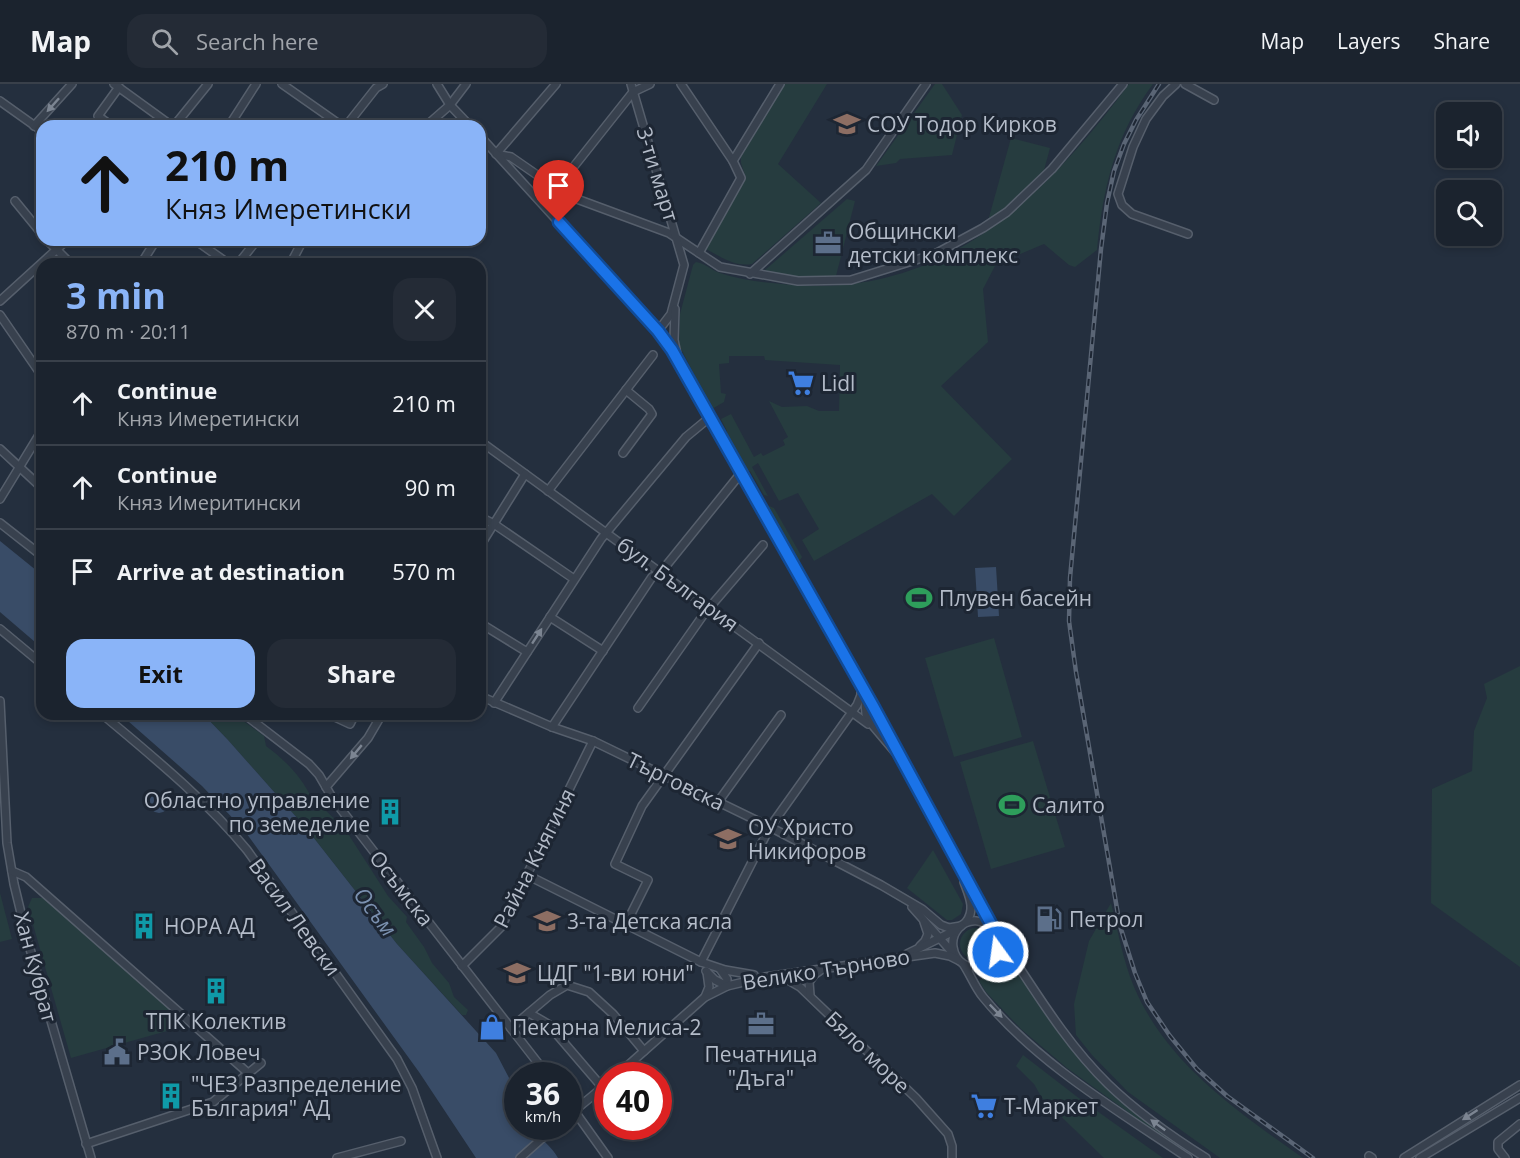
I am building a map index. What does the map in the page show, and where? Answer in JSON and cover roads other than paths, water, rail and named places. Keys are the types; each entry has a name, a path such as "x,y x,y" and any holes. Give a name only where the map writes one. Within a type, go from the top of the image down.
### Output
{"street":[{"path":"39,120 72,84"},
{"path":"178,120 208,84"},
{"path":"233,120 256,84"},
{"path":"282,84 335,120"},
{"path":"349,120 376,88 383,84"},
{"path":"437,84 450,105 464,120"},
{"path":"433,120 450,105 466,84"},
{"path":"496,154 556,84"},
{"name":"3-ти март","path":"631,84 684,265"},
{"path":"556,189 633,92 650,84"},
{"path":"681,84 734,161 741,178 699,253"},
{"path":"734,161 780,84"},
{"path":"750,274 866,170 926,84"},
{"path":"1176,84 1163,96 1146,119 1133,147 1119,194 1122,205 1132,214 1188,234"},
{"path":"1185,84 1214,100"},
{"path":"496,154 511,157 566,195 676,237 720,267 798,281 851,280 935,254 1007,212 1052,169 1121,85"},
{"path":"104,120 98,116 116,86 164,120"},
{"path":"0,101 34,126"},
{"path":"486,143 658,331 678,362 906,765 996,932 1063,1032 1106,1083 1148,1118 1206,1158"},
{"path":"15,201 36,227"},
{"path":"52,246 65,258"},
{"path":"47,258 60,246"},
{"path":"204,246 220,258"},
{"path":"243,258 252,246"},
{"name":"3-ти март","path":"675,303 690,246"},
{"path":"0,301 36,268"},
{"path":"658,331 666,323 675,303"},
{"path":"675,303 674,340 678,362"},
{"path":"0,315 36,367"},
{"path":"548,490 653,356"},
{"path":"623,453 652,414 626,390"},
{"path":"494,703 606,532 686,437 709,418"},
{"path":"0,499 36,439"},
{"name":"бул. България","path":"486,445 875,729"},
{"path":"0,449 36,482"},
{"path":"486,537 525,474"},
{"path":"661,572 741,474"},
{"path":"486,520 574,579"},
{"path":"0,523 36,551"},
{"path":"638,708 709,607 763,545"},
{"path":"552,727 652,577"},
{"path":"550,617 603,651"},
{"path":"486,627 527,652"},
{"path":"0,629 36,659"},
{"path":"626,924 648,880 615,864 642,806 759,643"},
{"path":"701,962 770,827 853,711 861,695 857,679"},
{"path":"864,691 866,714 875,729 906,765"},
{"name":"Търговска","path":"486,699 552,727 593,741 770,827 899,895"},
{"name":"Хан Кубрат","path":"0,701 7,843 12,871 28,942 91,1158"},
{"path":"718,802 781,715"},
{"name":"Васил Левски","path":"109,720 185,784 247,850 397,1059 412,1088 437,1158"},
{"name":"Осъмска","path":"253,720 320,775 333,799 537,1062"},
{"path":"326,787 368,738 378,720"},
{"name":"Райна Княгиня","path":"462,966 501,927 593,741"},
{"path":"956,860 972,904 970,917 961,926 952,942 959,960"},
{"path":"12,871 26,877 248,1073"},
{"path":"527,875 701,962 745,974 765,976"},
{"path":"899,895 941,925 961,926"},
{"path":"899,895 920,914 959,960 982,996 1026,1042 1110,1106 1188,1158"},
{"path":"916,950 928,934 920,914"},
{"path":"899,958 961,926 977,921 990,925 996,932"},
{"name":"Велико Търново","path":"632,1062 705,997 727,986 765,976 935,953 950,956 976,968 990,963 998,952 996,932"},
{"path":"701,962 715,980 727,986 727,979 718,968"},
{"path":"810,994 809,982 822,969"},
{"path":"705,997 709,987 706,971"},
{"path":"798,972 810,994"},
{"path":"798,972 796,977 800,987"},
{"name":"Бяло море","path":"777,975 787,978 810,994 916,1098 948,1134 952,1146 952,1158"},
{"path":"511,1028 550,995 567,985 589,992 613,1014 644,1051"},
{"path":"529,1013 548,1024 594,1073"},
{"path":"86,1144 213,1102 261,1063"},
{"path":"1404,1158 1520,1085"},
{"path":"582,1104 594,1094"},
{"path":"1420,1158 1520,1098"},
{"path":"582,1120 608,1158"},
{"path":"1504,1158 1498,1149 1498,1142 1520,1124"},
{"path":"520,1158 541,1140"},
{"path":"337,1158 401,1141"}],"water":[{"path":"0,541 36,570 36,643 0,612"},
{"path":"996,567 999,616 978,617 975,568"},
{"path":"127,720 209,720 306,828 397,944 496,1053 504,1068 504,1140 543,1140 558,1158 476,1158 419,1072 244,830 202,786"},
{"path":"155,793 163,793 169,799 169,807 163,813 155,813 149,807 149,799"}],"railway":[{"path":"1159,84 1124,144 1114,171 1107,203 1070,578 1069,621 1076,672 1120,926 1147,1002 1170,1036 1197,1069 1227,1096 1313,1158"}],"place":[{"name":"СОУ Тодор Кирков","path":"847,124"},
{"name":"Общински детски комплекс","path":"828,243"},
{"name":"Lidl","path":"801,383"},
{"name":"Плувен басейн","path":"919,598"},
{"name":"Салито","path":"1012,805"},
{"name":"Областно управление по земеделие","path":"390,812"},
{"name":"ОУ Христо Никифоров","path":"728,839"},
{"name":"Петрол","path":"1049,919"},
{"name":"3-та Детска ясла","path":"547,921"},
{"name":"НОРА АД","path":"144,926"},
{"name":"ЦДГ \"1-ви юни\"","path":"517,973"},
{"name":"ТПК Колектив","path":"216,991"},
{"name":"Печатница \"Дъга\"","path":"761,1024"},
{"name":"Пекарна Мелиса-2","path":"492,1027"},
{"name":"РЗОК Ловеч","path":"117,1052"},
{"name":"\"ЧЕЗ Разпределение България\" АД","path":"171,1096"},
{"name":"Т-Маркет","path":"984,1106"}],"water label":[{"name":"Осъм","path":"376,911"}]}
